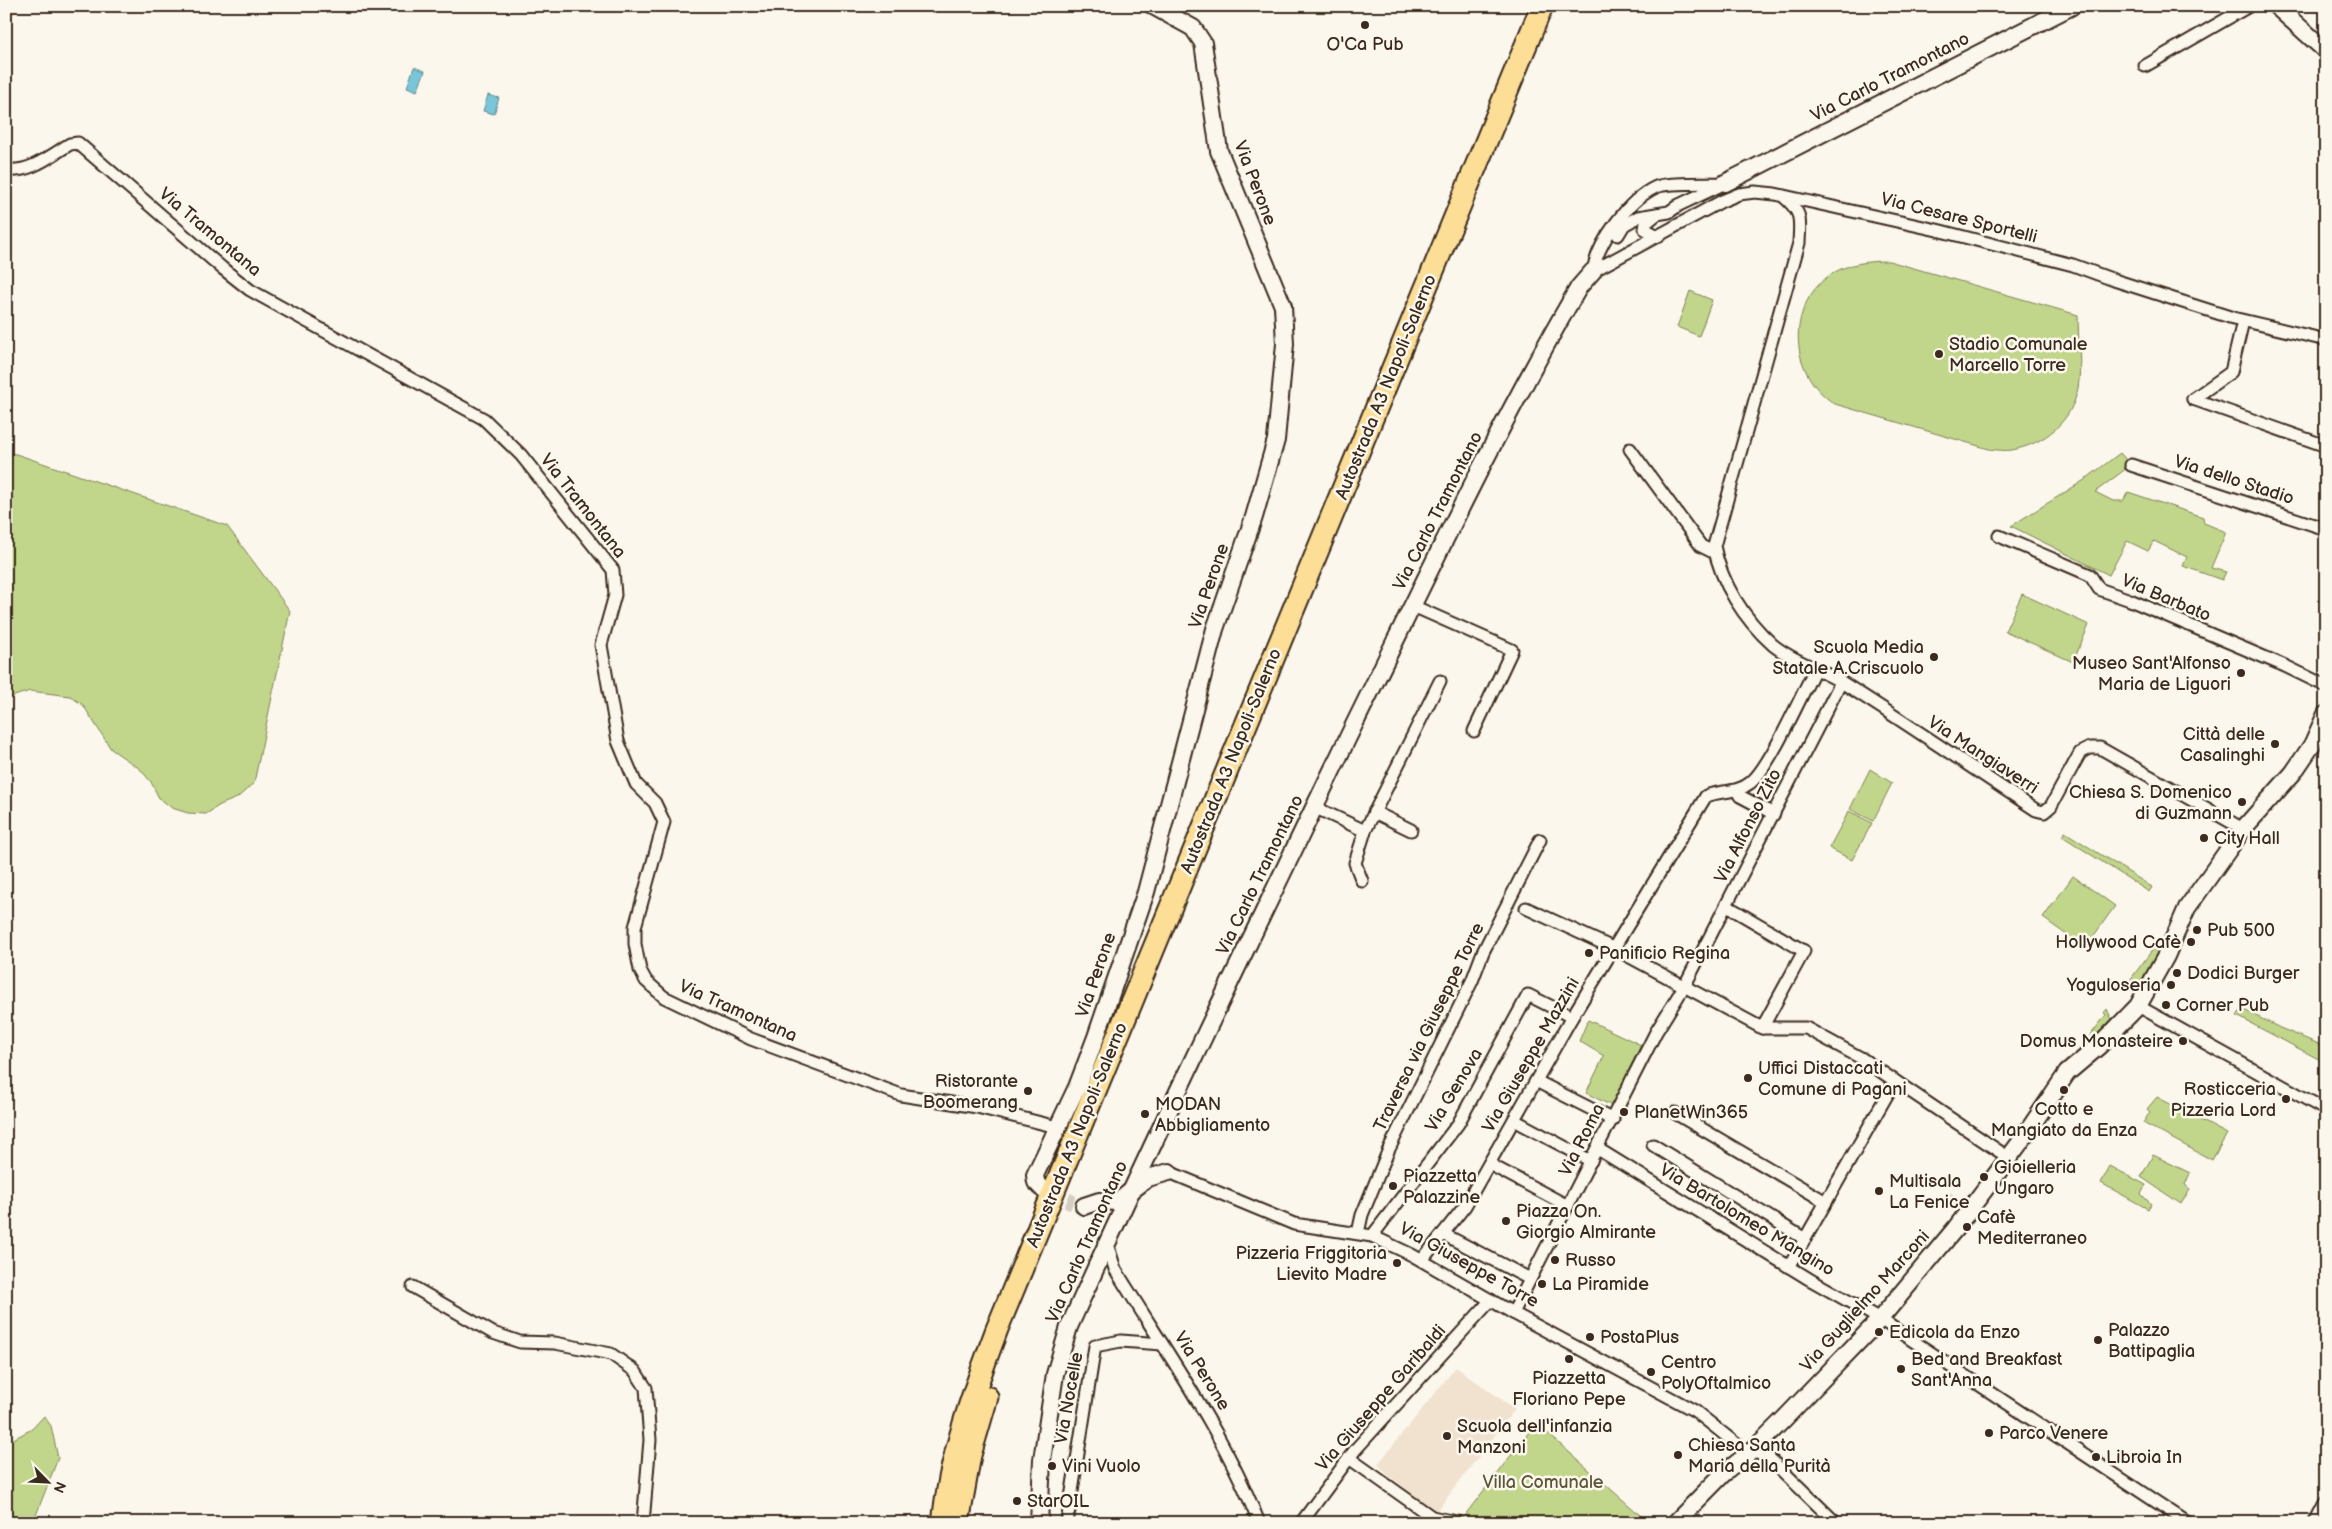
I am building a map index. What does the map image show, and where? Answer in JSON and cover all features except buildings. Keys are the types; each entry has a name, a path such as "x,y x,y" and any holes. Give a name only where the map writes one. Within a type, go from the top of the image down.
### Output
{"highway":[{"name":"Autostrada A3 Napoli-Salerno","path":"943,1523 948,1485 962,1424 997,1330 1542,6"},
{"name":"Autostrada A3 Napoli-Salerno","path":"958,1523 973,1440 998,1367 1557,6"}],"street":[{"name":"Via Perone","path":"1045,1191 1036,1182 1036,1175 1077,1087 1146,892 1215,629 1254,517 1276,440 1283,383 1285,344 1283,306 1219,151 1203,42 1193,28 1153,6"},
{"name":"Via Carlo Tramontano","path":"1039,1523 1042,1460 1055,1374 1069,1327 1118,1218 1314,807 1413,606 1545,347 1579,287 1593,271 1624,225 1638,217 1670,212 1679,205 2072,6"},
{"path":"2145,66 2249,6"},
{"path":"2276,6 2326,51"},
{"name":"Via Tramontana","path":"6,170 17,171 27,169 70,144 78,143 250,290 484,419 521,455 613,570 614,595 601,645 618,741 636,784 655,803 664,822 635,927 635,944 643,976 664,998 751,1039 901,1095 977,1107 1057,1127"},
{"name":"Via Carlo Tramontano","path":"1593,271 1596,257 1631,203 1655,187 1725,183"},
{"path":"1666,186 1676,190 1679,195 1679,205"},
{"path":"1650,191 1647,196 1648,206 1658,213 1646,223 1645,229 1658,236"},
{"name":"Via Cesare Sportelli","path":"1593,271 1739,194 1755,192 1783,196 1955,234 2064,263 2243,321 2326,340"},
{"path":"1630,449 1702,546 1716,553 1717,530 1773,314 1798,243 1800,221 1798,208 1783,196"},
{"path":"2243,321 2231,372 2193,399 2326,446"},
{"name":"Via dello Stadio","path":"2131,465 2326,529"},
{"name":"Via Barbato","path":"1999,536 2090,575 2099,589 2286,666 2326,686"},
{"name":"Via Mangiaverri","path":"1716,553 1718,567 1730,590 1760,632 1787,655 1841,682 2036,810 2044,812 2051,806 2080,753 2090,748 2100,748 2243,828"},
{"path":"1413,606 1512,650 1474,731"},
{"path":"1774,814 1740,796 1737,790 1751,783 1764,766 1815,669"},
{"path":"1362,882 1355,863 1364,831 1440,681"},
{"name":"Via Alfonso Zito","path":"1685,985 1841,682"},
{"name":"Via Guglielmo Marconi","path":"1676,1523 1723,1474 1753,1450 1880,1319 1955,1230 2009,1158 2067,1073 2099,1046 2138,1006 2166,956 2187,908 2243,828 2293,773 2312,745 2326,714"},
{"name":"Via Giuseppe Mazzini","path":"1422,1260 1465,1206 1572,1017 1706,796 1716,792 1737,790"},
{"path":"1314,807 1364,831"},
{"path":"1374,812 1410,830"},
{"name":"Traversa via Giuseppe Torre","path":"1358,1233 1362,1214 1389,1149 1472,981 1483,952 1540,840"},
{"path":"1727,906 1804,951 1762,1028"},
{"path":"1526,908 1615,948 1762,1028 1806,1028 1861,1058 2009,1158"},
{"name":"Via Roma","path":"1513,1312 1613,1120 1656,1032 1685,985"},
{"name":"Via Genova","path":"1372,1236 1458,1124 1528,995 1572,1017"},
{"path":"2138,1006 2326,1110"},
{"path":"1536,1081 1613,1120"},
{"path":"1788,1267 1895,1081"},
{"path":"1675,1113 1826,1202"},
{"path":"1514,1120 1592,1161"},
{"path":"1118,1218 1101,1208 1079,1204 1099,1201 1117,1202 1148,1178 1169,1172 1157,1155 1158,1136"},
{"path":"1653,1146 1805,1239"},
{"name":"Via Bartolomeo Mangino","path":"1598,1149 1788,1267 1880,1319 2188,1523"},
{"name":"Via Giuseppe Torre","path":"1146,1161 1294,1224 1372,1236 1422,1260 1491,1300 1695,1411 1740,1447 1753,1450 1768,1457 1836,1523"},
{"path":"1489,1164 1568,1206"},
{"path":"1444,1234 1530,1279"},
{"name":"Via Perone","path":"1107,1243 1115,1269 1220,1437 1242,1478 1259,1523"},
{"path":"413,1287 493,1333 520,1342 555,1343 611,1354 635,1371 646,1388 650,1440 643,1523"},
{"name":"Via Giuseppe Garibaldi","path":"1301,1523 1356,1451 1491,1300"},
{"name":"Via Nocelle","path":"1067,1523 1095,1346 1121,1341 1162,1344"},
{"path":"1356,1451 1432,1517 1457,1522"},
{"path":"2315,1523 2326,1502"}],"shaded area":[{"name":"Scuola dell'infanzia Manzoni","path":"1456,1367 1515,1409 1436,1512 1385,1473 1378,1464"}],"green space":[{"name":"Stadio Comunale Marcello Torre","path":"1889,261 2078,315 2080,361 2078,388 2070,411 2063,421 2046,436 2024,447 2009,450 1989,449 1835,404 1820,391 1808,376 1801,359 1798,341 1800,322 1805,305 1815,289 1837,271 1859,264"},
{"path":"1690,291 1712,300 1699,336 1677,327"},
{"path":"6,453 16,454 227,526 290,611 254,783 237,798 220,805 206,814 188,813 172,808 159,798 151,782 140,769 111,749 83,705 70,696 30,691 14,696 6,702"},
{"path":"2120,453 2131,465 2095,492 2113,501 2123,501 2128,492 2203,517 2204,523 2226,532 2211,568 2226,572 2222,580 2183,566 2187,557 2154,541 2148,551 2127,541 2109,575 2011,526 2083,481"},
{"path":"2022,594 2089,625 2073,662 2005,631"},
{"path":"1870,769 1892,783 1873,821 1850,809"},
{"path":"1849,811 1872,823 1852,860 1829,848"},
{"path":"2065,832 2152,887 2149,892 2062,836"},
{"path":"2073,876 2115,906 2085,948 2043,918"},
{"path":"2153,949 2162,955 2141,988 2130,980"},
{"path":"2107,1009 2113,1022 2083,1051 2079,1050 2106,1015 2104,1013"},
{"path":"2242,1009 2280,1028 2326,1047 2326,1063 2237,1016"},
{"path":"1588,1020 1641,1045 1612,1106 1586,1093 1604,1056 1579,1041"},
{"path":"2157,1097 2227,1134 2212,1160 2143,1123 2150,1112 2147,1109"},
{"path":"2153,1155 2190,1173 2185,1185 2190,1189 2181,1204 2141,1177"},
{"path":"2110,1166 2146,1185 2141,1194 2151,1204 2148,1209 2101,1183"},
{"path":"44,1416 51,1426 58,1458 33,1523 6,1523 6,1443 32,1429"},
{"name":"Villa Comunale","path":"1536,1423 1649,1523 1464,1523 1461,1520"}],"water":[{"path":"414,67 425,71 417,91 407,87"},
{"path":"488,95 499,98 494,114 483,111"}],"tunnel":[{"path":"1045,1191 1073,1203"},
{"path":"1947,1197 1968,1212"}],"place":[{"name":"O'Ca Pub","path":"1365,25"},
{"name":"Stadio Comunale Marcello Torre","path":"1939,354"},
{"name":"Scuola Media Statale A.Criscuolo","path":"1934,657"},
{"name":"Museo Sant'Alfonso Maria de Liguori","path":"2241,673"},
{"name":"Città delle Casalinghi","path":"2275,744"},
{"name":"Chiesa S. Domenico di Guzmann","path":"2242,802"},
{"name":"City Hall","path":"2204,838"},
{"name":"Pub 500","path":"2197,930"},
{"name":"Hollywood Cafè","path":"2191,942"},
{"name":"Panificio Regina","path":"1589,953"},
{"name":"Dodici Burger","path":"2177,973"},
{"name":"Yoguloseria","path":"2171,985"},
{"name":"Corner Pub","path":"2166,1005"},
{"name":"Domus Monasteire","path":"2183,1041"},
{"name":"Uffici Distaccati Comune di Pagani","path":"1748,1078"},
{"name":"Cotto e Mangiato da Enza","path":"2064,1090"},
{"name":"Ristorante Boomerang","path":"1028,1091"},
{"name":"Rosticceria Pizzeria Lord","path":"2286,1099"},
{"name":"PlanetWin365","path":"1624,1112"},
{"name":"MODAN Abbigliamento","path":"1145,1114"},
{"name":"Gioielleria Ungaro","path":"1984,1177"},
{"name":"Piazzetta Palazzine","path":"1393,1186"},
{"name":"Multisala La Fenice","path":"1879,1191"},
{"name":"Piazza On. Giorgio Almirante","path":"1506,1221"},
{"name":"Cafè Mediterraneo","path":"1967,1227"},
{"name":"Russo","path":"1555,1260"},
{"name":"Pizzeria Friggitoria Lievito Madre","path":"1397,1263"},
{"name":"La Piramide","path":"1542,1284"},
{"name":"Edicola da Enzo","path":"1879,1332"},
{"name":"PostaPlus","path":"1590,1337"},
{"name":"Palazzo Battipaglia","path":"2098,1340"},
{"name":"Piazzetta Floriano Pepe","path":"1569,1359"},
{"name":"Bed and Breakfast Sant'Anna","path":"1901,1369"},
{"name":"Centro PolyOftalmico","path":"1651,1372"},
{"name":"Parco Venere","path":"1989,1433"},
{"name":"Scuola dell'infanzia Manzoni","path":"1447,1436"},
{"name":"Chiesa Santa Maria della Purità","path":"1678,1455"},
{"name":"Libroia In","path":"2096,1457"},
{"name":"Vini Vuolo","path":"1052,1466"},
{"name":"StarOIL","path":"1017,1501"}]}
